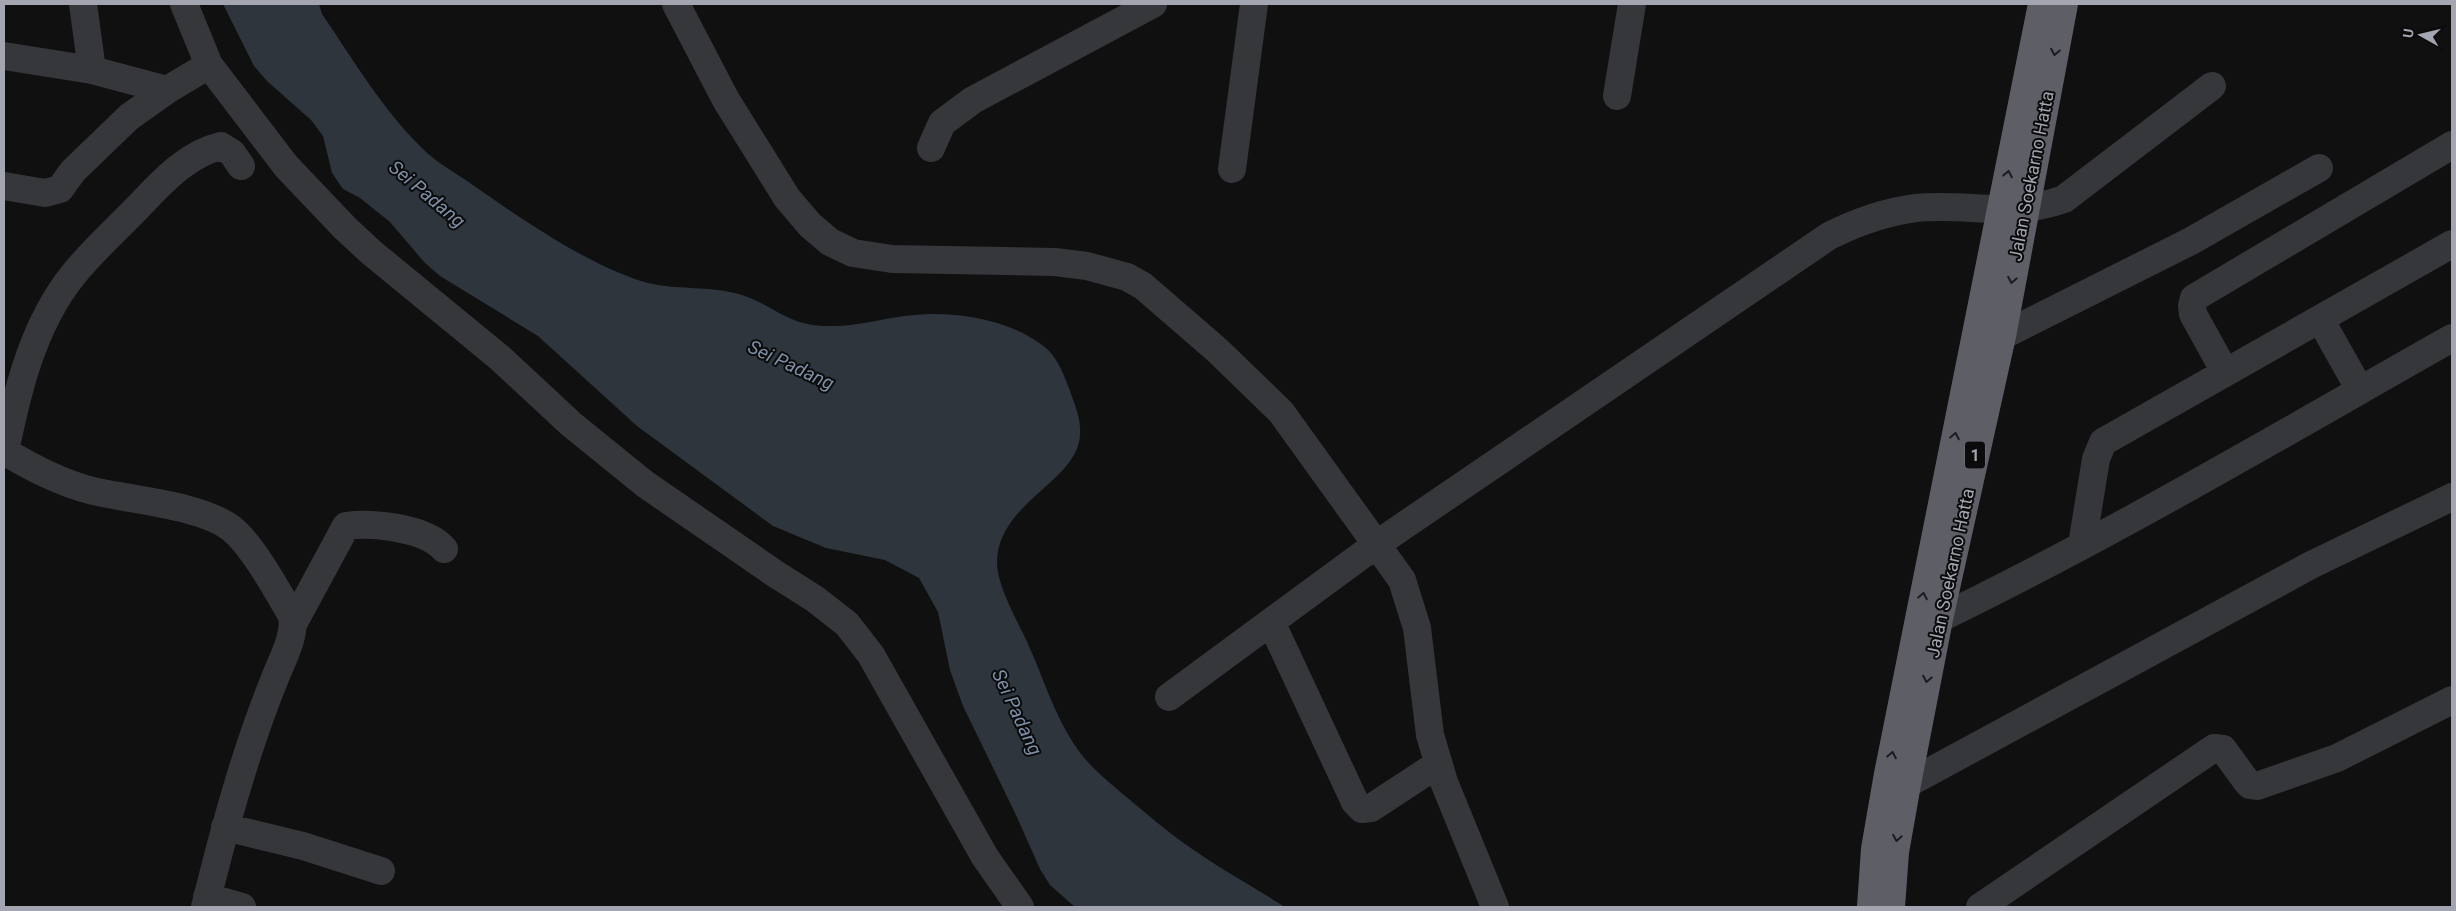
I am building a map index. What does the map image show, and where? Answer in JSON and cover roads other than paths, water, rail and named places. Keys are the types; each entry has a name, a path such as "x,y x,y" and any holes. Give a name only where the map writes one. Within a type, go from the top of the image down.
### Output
{"highway":[{"name":"Jalan Soekarno Hatta","path":"1928,624 2002,336 2013,209 2042,4"},
{"name":"Jalan Soekarno Hatta","path":"1871,907 1875,849 1896,788 2013,209 2064,4"},
{"name":"Jalan Soekarno Hatta","path":"1891,907 1895,852 1896,788"}],"street":[{"path":"83,4 92,70"},
{"path":"184,4 209,65 286,166 345,228 372,253 500,358 571,424 645,484 815,599 847,624 871,654 985,857 1020,907"},
{"path":"676,4 726,100 788,198 810,225 830,242 853,253 892,259 1055,262 1087,266 1127,277 1143,286 1217,350 1281,412 1402,580 1417,628 1430,735 1438,764 1495,907"},
{"path":"931,148 942,123 973,100 1153,4"},
{"path":"1232,168 1254,4"},
{"path":"1617,96 1632,4"},
{"path":"4,56 92,70 167,90"},
{"path":"4,186 45,193 60,189 73,171 129,117 167,90 209,65"},
{"path":"1169,697 1377,544 1829,236 1863,220 1891,212 1918,208 2013,209 2044,206 2064,199 2212,86"},
{"path":"2225,372 2193,314 2194,298 2452,145"},
{"path":"241,166 232,153 221,146 194,157 165,179 73,275 54,304 27,364 13,411 4,451 44,475 92,491 192,511 232,528 260,566 286,607 293,624"},
{"path":"2002,336 2190,241 2320,168"},
{"path":"2082,546 2099,446 2108,438 2452,244"},
{"path":"2320,319 2360,390"},
{"path":"1928,624 2001,589 2082,546 2452,338"},
{"path":"1896,788 2311,565 2452,497"},
{"path":"242,907 206,902 225,828 262,711 293,624 346,526 370,526 416,531 433,539 444,549"},
{"path":"1270,622 1355,802 1362,809 1372,808 1438,764"},
{"path":"1980,907 2214,748 2223,749 2247,782 2250,785 2257,786 2337,758 2452,700"},
{"path":"225,828 303,846 381,871"}],"water":[{"name":"Sei Padang","path":"223,4 319,4 322,14 370,86 411,137 426,152 552,238 619,273 653,284 717,290 742,295 754,299 792,319 815,325 851,325 904,316 931,314 947,314 982,319 1014,329 1029,336 1047,349 1056,360 1062,372 1079,419 1078,447 1069,463 1010,523 1000,542 997,564 998,573 1009,605 1028,644 1060,720 1074,744 1087,761 1160,825 1209,861 1285,907 1075,907 1050,885 1040,869 963,706 950,670 938,612 919,578 885,560 826,548 773,526 637,426 538,336 440,276 425,263 390,222 360,198 343,189 332,173 323,136 311,120 267,81 254,66"}]}
